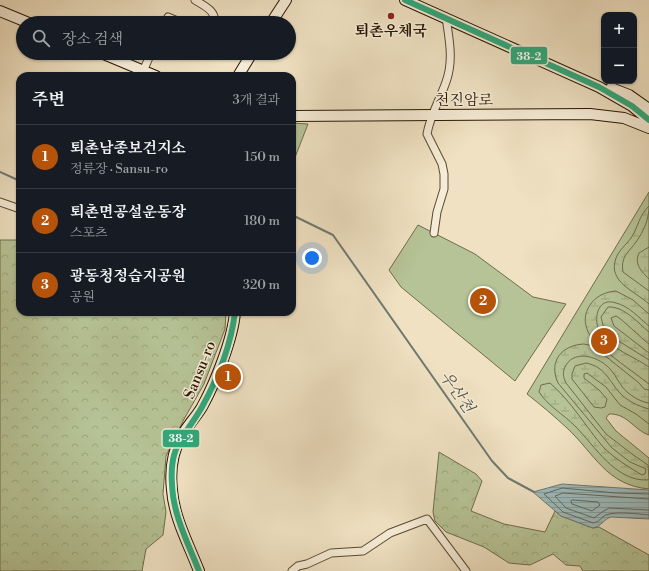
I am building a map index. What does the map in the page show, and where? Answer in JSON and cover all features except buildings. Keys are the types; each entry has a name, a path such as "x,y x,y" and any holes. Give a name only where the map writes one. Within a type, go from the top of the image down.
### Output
{"main road":[{"path":"276,16 286,0"},
{"path":"405,0 446,17 599,87 620,98 649,121"},
{"path":"0,11 16,17"},
{"path":"115,60 140,72"},
{"path":"240,72 248,60"},
{"path":"599,87 616,89 629,95 649,109"},
{"path":"609,115 618,108 620,98"},
{"name":"천진암로","path":"296,116 433,114 609,115 635,121 649,121"},
{"name":"천진암로","path":"635,121 649,128"},
{"name":"Sansu-ro","path":"199,571 177,514 173,498 171,478 173,456 181,437 200,411 210,392 229,338 234,316"}],"street":[{"path":"195,0 212,11 214,16"},
{"path":"434,233 437,212 444,189 442,164 427,134 433,114 447,80 450,66 451,52 446,17"},
{"path":"142,72 148,60"},
{"path":"0,202 16,208"},
{"path":"292,571 298,566 307,564 331,553 362,551 390,533 428,519 466,571"}],"green space":[{"path":"296,123 308,124 296,155"},
{"path":"649,192 649,435 621,416 609,414 606,418 616,431 649,458 649,489 634,486 612,475 602,467 567,428 527,394"},
{"path":"649,206 644,229 626,255 622,267 623,272 649,291 649,304 619,280 615,273 614,266 617,255 631,238 643,213"},
{"path":"418,225 475,254 533,297 566,304 515,381 401,287 389,270"},
{"path":"0,240 16,240 16,316 226,316 225,329 204,384 183,421 166,456 163,494 166,512 163,535 146,549 142,571 0,571"},
{"path":"649,247 649,279 639,267 637,261 639,253"},
{"path":"616,291 633,300 649,314 649,326 625,307 610,302 604,303 598,311 598,329 611,344 649,367 649,384 616,359 592,338 588,332 585,321 588,308 592,302 601,295"},
{"path":"608,307 614,307 625,312 649,332 649,344 619,318 616,316 611,318 614,326 649,353 649,360 609,335 604,329 601,317"},
{"path":"584,344 593,346 639,383 644,389 649,390 649,403 637,399 625,390 606,365 595,358 582,356 576,357 570,360 563,372 566,383 606,434 648,465 649,479 647,480 636,479 615,469 575,426 551,406 539,392 541,385 550,383 572,406 604,448 627,466 642,475 645,474 646,469 630,462 612,448 558,383 555,375 555,368 556,361 559,356 569,347"},
{"path":"586,363 598,367 609,378 619,392 629,401 649,409 649,424 636,414 620,405 606,387 587,373 584,374 584,378 599,390 607,399 605,407 594,407 572,379 575,366"},
{"path":"439,452 476,474 482,481 471,511 504,524 545,532 555,511 561,516 593,528 599,527 649,555 649,571 583,571 580,566 566,565 553,554 530,565 509,563 484,547 446,532 435,521 433,512"}],"water":[{"path":"562,484 649,490 649,519 611,517 606,519 599,526 593,528 561,516 533,492"}],"waterway":[{"name":"우산천","path":"0,172 16,179"},
{"name":"우산천","path":"296,217 333,235 492,461 508,478 534,492"}],"transit line":[{"name":"38-2","path":"405,0 599,87 632,106 649,120"},
{"name":"38-2","path":"199,571 175,507 172,484 173,459 184,434 202,407 213,385 227,349 234,316"}],"place":[{"name":"퇴촌우체국","path":"391,16"},
{"name":"퇴촌면공설운동장","path":"483,301"},
{"name":"광동청정습지공원","path":"604,341"},
{"name":"퇴촌남종보건지소","path":"228,377"}]}
